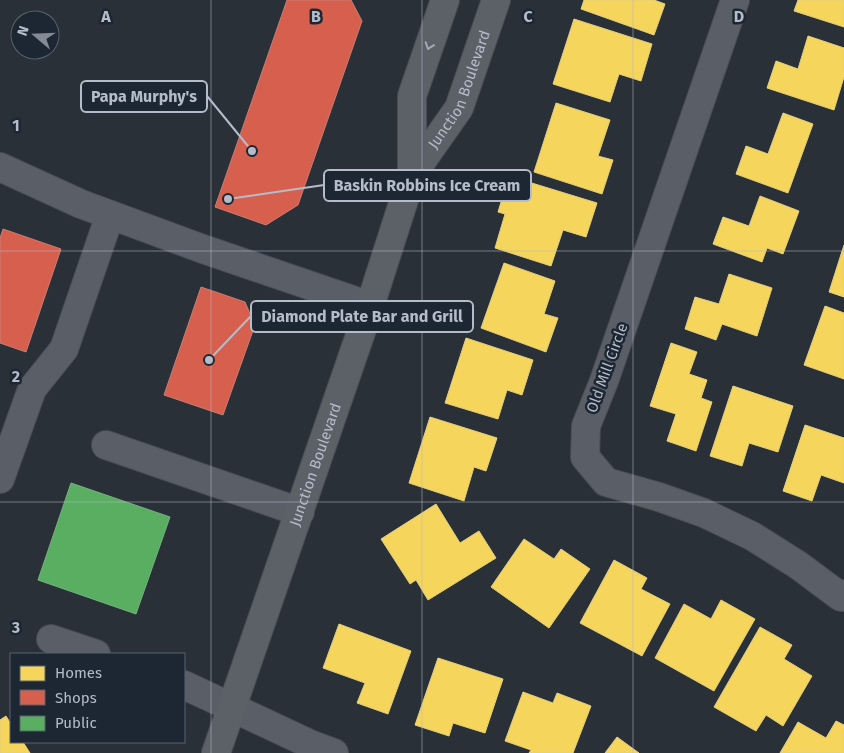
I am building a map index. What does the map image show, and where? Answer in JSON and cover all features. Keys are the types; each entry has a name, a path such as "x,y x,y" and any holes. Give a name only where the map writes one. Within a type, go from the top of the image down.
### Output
{"main road":[{"name":"Junction Boulevard","path":"412,175 412,96 446,0"},
{"name":"Junction Boulevard","path":"216,753 370,306 412,175 459,108 496,0"}],"street":[{"name":"Old Mill Circle","path":"735,0 604,381 586,426 585,457 606,482 659,496 752,536 798,565 843,597"},
{"path":"0,167 81,204 110,215 370,306"},
{"path":"0,479 32,388 64,349 110,215"},
{"path":"106,445 300,512"},
{"path":"51,639 93,653"},
{"path":"185,685 310,744 334,753"}],"building: Homes":[{"path":"584,0 654,0 665,4 654,35 581,9"},
{"path":"798,0 844,0 844,27 794,11"},
{"path":"574,19 652,44 641,81 619,74 610,102 553,84"},
{"path":"808,36 844,48 844,77 834,110 767,88 776,61 798,69"},
{"path":"556,103 610,120 598,156 613,160 602,194 534,172"},
{"path":"783,113 813,124 788,193 736,174 746,146 768,154"},
{"path":"509,176 597,203 586,237 563,230 551,266 495,248 505,214 498,212"},
{"path":"760,196 799,211 783,254 767,248 762,262 713,244 723,217 749,226"},
{"path":"844,245 844,297 829,292"},
{"path":"504,263 555,281 544,314 558,318 546,352 481,328"},
{"path":"729,274 772,288 757,336 722,324 716,340 685,329 695,297 719,304"},
{"path":"825,306 844,313 844,379 804,365"},
{"path":"466,338 533,360 522,395 507,390 498,419 445,403"},
{"path":"671,343 697,352 689,374 707,380 701,398 712,402 696,451 667,441 676,414 650,406"},
{"path":"733,386 793,406 778,452 749,443 742,466 710,456"},
{"path":"430,417 497,438 486,471 474,467 464,501 409,483"},
{"path":"805,425 844,438 844,483 821,475 812,501 783,491"},
{"path":"436,504 460,543 479,531 496,558 428,600 416,580 410,584 381,539"},
{"path":"524,539 554,559 561,549 590,569 549,628 491,587"},
{"path":"614,560 647,578 641,589 670,604 642,656 580,623"},
{"path":"721,600 755,619 714,691 655,658 684,604 711,619"},
{"path":"339,624 411,651 388,714 357,703 365,683 323,668"},
{"path":"760,627 792,645 784,659 812,676 783,726 766,715 756,731 714,707"},
{"path":"438,658 503,679 485,733 453,723 449,736 415,725"},
{"path":"523,692 553,703 557,693 591,706 573,753 529,753 531,750 505,741"},
{"path":"6,716 10,722 10,743 24,743 30,753 0,753 0,720"},
{"path":"836,721 844,725 844,753 780,753 798,722 826,738"},
{"path":"617,737 639,753 605,753"}],"building: Shops":[{"path":"287,0 351,0 362,21 298,205 266,225 215,207"},
{"path":"3,229 61,249 26,352 0,343 0,238"},
{"path":"201,287 245,302 255,325 223,415 164,395"}],"building: Public":[{"path":"71,483 170,517 136,614 38,580"}],"place":[{"name":"Papa Murphy's","path":"252,151"},
{"name":"Baskin Robbins Ice Cream","path":"228,199"},
{"name":"Diamond Plate Bar and Grill","path":"209,360"}]}
